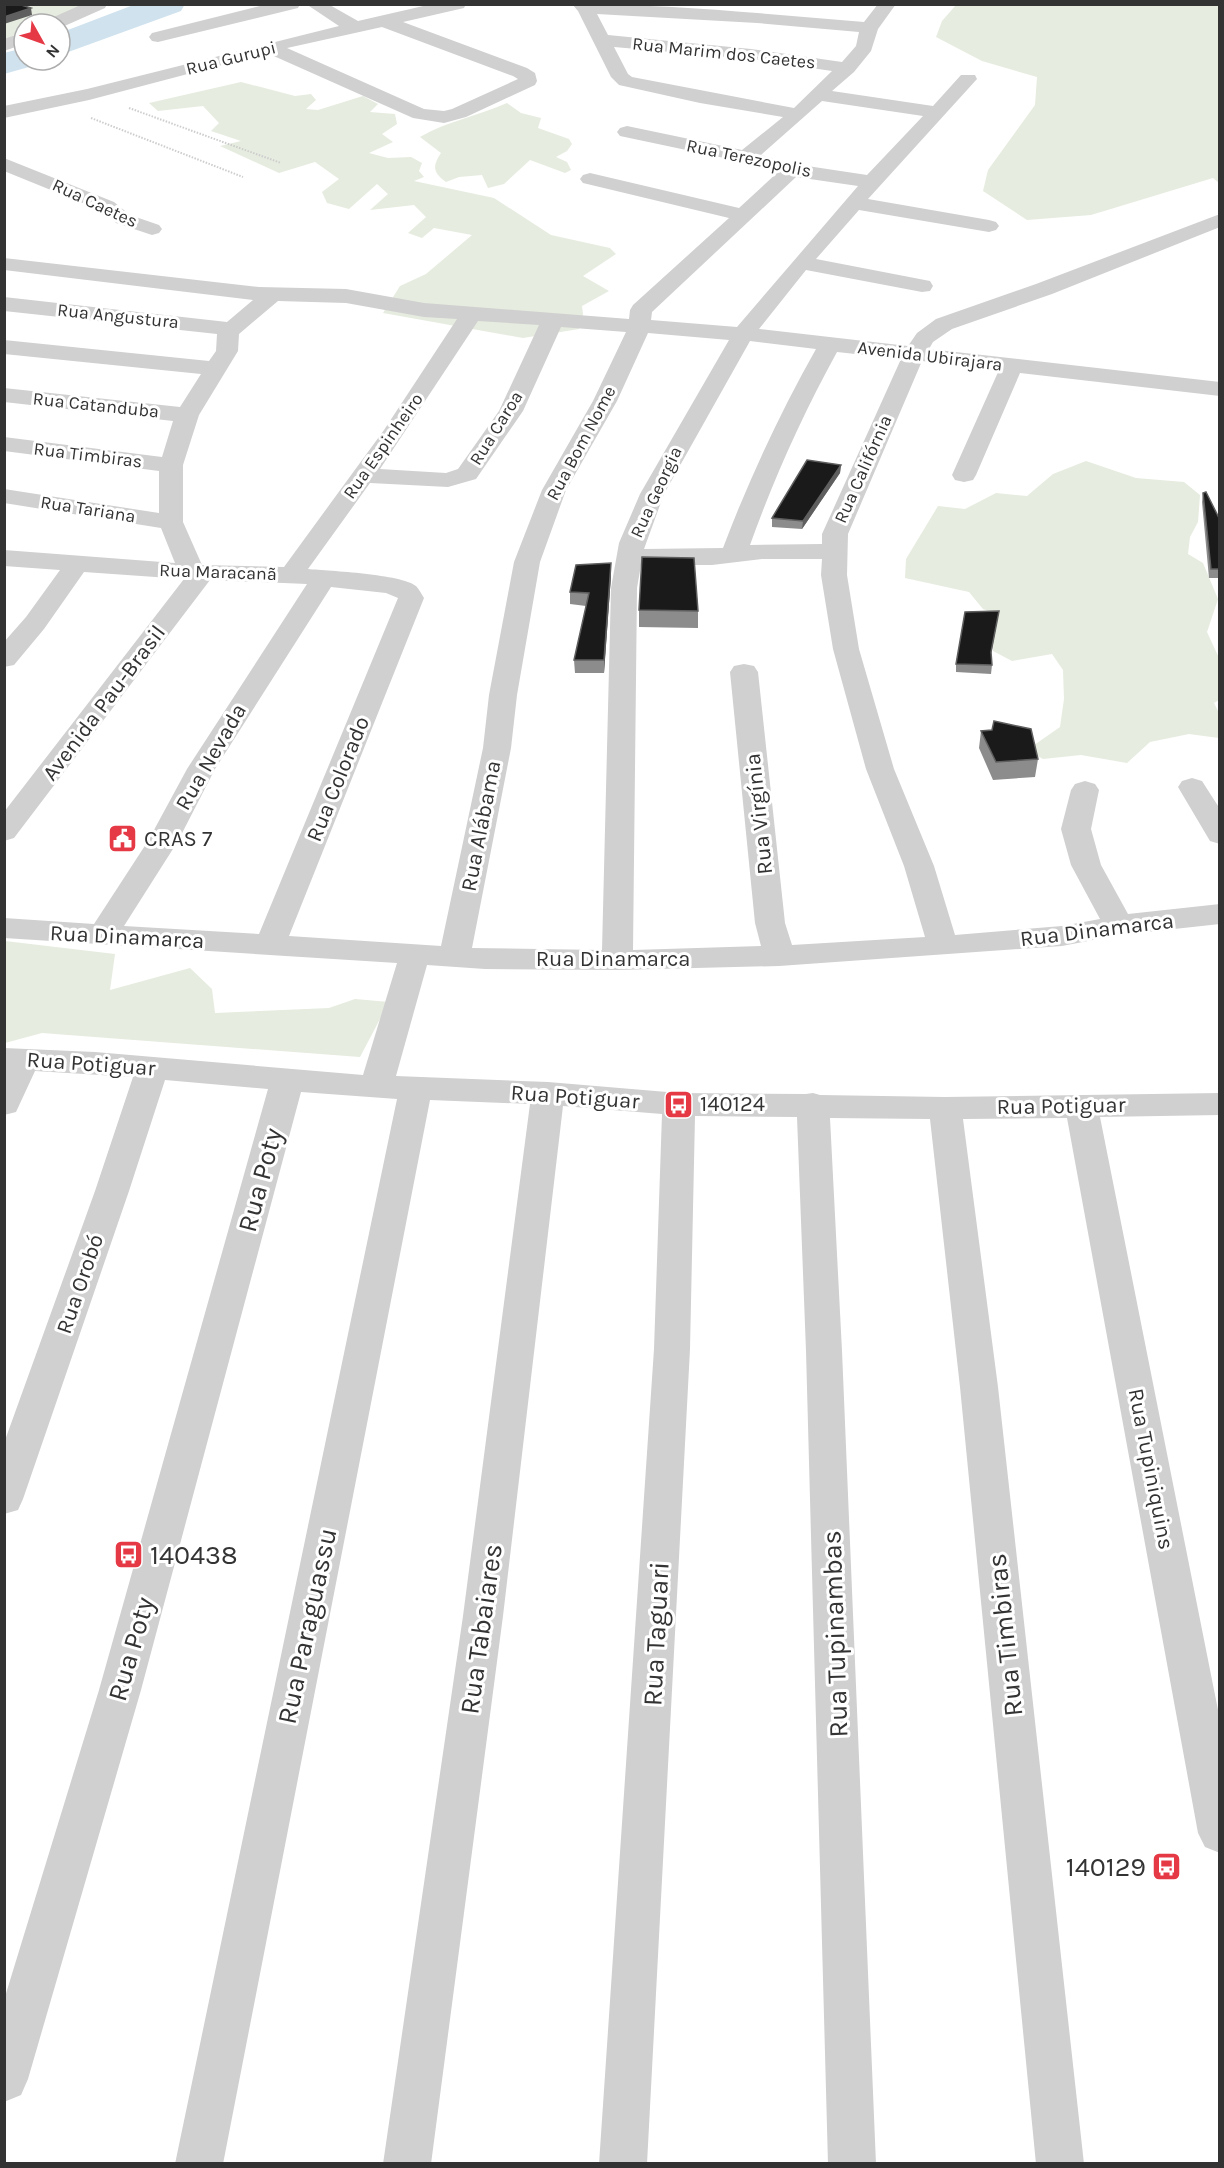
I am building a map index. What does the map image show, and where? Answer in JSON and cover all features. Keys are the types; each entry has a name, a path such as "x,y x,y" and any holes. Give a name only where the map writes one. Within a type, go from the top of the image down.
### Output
{"street":[{"path":"72,16 99,4"},
{"path":"158,37 292,4"},
{"path":"314,4 356,28"},
{"name":"Rua Gurupi","path":"4,112 89,94 269,47 458,4"},
{"path":"746,157 798,114 847,68 865,46 869,28 888,4"},
{"path":"583,6 869,28"},
{"path":"583,6 620,77 626,81 700,98 798,114"},
{"path":"269,47 420,114 434,117 459,113 528,81 528,77 520,72 384,21"},
{"name":"Rua Marim dos Caetes","path":"601,40 751,54 847,68"},
{"name":"Rua Georgia","path":"617,960 623,610 624,588 632,543 652,494 743,334 872,182 968,80"},
{"path":"819,95 936,112"},
{"name":"Rua Terezopolis","path":"627,132 746,157 792,170 872,182"},
{"name":"Rua Caetes","path":"4,164 108,206 123,219 152,229"},
{"name":"Rua Bom Nome","path":"503,695 527,562 554,490 605,401 640,326 641,310 792,170"},
{"path":"590,179 744,215"},
{"path":"855,203 989,226"},
{"name":"Rua Califórnia","path":"943,946 919,866 880,769 846,649 834,575 835,534 914,355 925,338 944,324 1044,289 1220,220"},
{"path":"801,263 922,286"},
{"name":"Avenida Ubirajara","path":"4,264 273,294 346,296 413,308 471,314 743,334 1220,389"},
{"path":"197,573 171,522 171,465 187,415 227,351 231,329 273,294"},
{"name":"Rua Angustura","path":"4,304 231,329"},
{"name":"Rua Espinheiro","path":"291,575 420,395 471,314"},
{"name":"Rua Caroa","path":"364,475 448,480 467,474 511,411 553,320"},
{"path":"734,553 752,504 794,411 830,344"},
{"name":"Rua Angustura","path":"4,347 216,369"},
{"path":"964,475 1012,366"},
{"name":"Rua Catanduba","path":"4,395 187,415"},
{"name":"Rua Timbiras","path":"4,444 171,465"},
{"name":"Rua Tariana","path":"4,496 171,522"},
{"path":"630,557 695,558 784,550 835,552"},
{"name":"Rua Maracanã","path":"4,558 197,573 291,575 399,588 407,592 411,598 406,613"},
{"path":"4,659 35,622 77,564"},
{"name":"Avenida Pau-Brasil","path":"4,832 107,700 197,573"},
{"name":"Rua Nevada","path":"102,936 163,841 201,769 323,579"},
{"name":"Rua Colorado","path":"270,945 406,613"},
{"name":"Rua Virgínia","path":"744,672 770,923 779,956"},
{"name":"Rua Alábama","path":"455,956 495,759 503,695"},
{"path":"1192,787 1220,835"},
{"path":"1085,790 1076,829 1086,865 1119,925"},
{"name":"Rua Dinamarca","path":"4,928 485,959 617,960 779,956 943,946 1062,936 1119,925 1220,915"},
{"path":"375,1087 415,954"},
{"path":"4,1104 14,1059"},
{"name":"Rua Potiguar","path":"14,1059 288,1078 375,1087 548,1093 679,1104 813,1104 945,1108 1081,1105 1218,1110"},
{"name":"Rua Orobó","path":"4,1499 112,1191 152,1068"},
{"name":"Rua Poty","path":"4,2079 120,1690 288,1078"},
{"name":"Rua Paraguassu","path":"199,2163 254,1878 345,1448 416,1089"},
{"name":"Rua Tabaiares","path":"407,2163 483,1616 548,1093"},
{"name":"Rua Taguari","path":"623,2163 672,1361 679,1104"},
{"name":"Rua Tupinambas","path":"813,1104 827,1410 852,2163"},
{"name":"Rua Tupiniquins","path":"1081,1105 1220,1833"},
{"name":"Rua Timbiras","path":"945,1108 980,1399 1060,2163"}],"path":[{"path":"89,94 281,163"},
{"path":"51,102 243,177"}],"shaded area":[{"path":"4,5 85,5 68,12 12,12 12,36 5,40"},
{"path":"956,5 1219,5 1219,183 1213,178 1091,215 1027,220 983,191 988,170 1035,105 1037,77 982,61 936,37 942,21"},
{"path":"241,82 295,96 311,94 316,100 306,109 318,110 363,96 378,104 370,112 395,114 397,124 382,134 393,142 369,153 388,158 411,157 422,163 419,171 424,177 414,181 494,198 551,235 610,248 616,254 583,276 609,291 582,306 583,314 579,329 523,338 383,313 400,286 426,274 472,235 434,228 422,238 408,233 426,217 414,205 370,210 388,194 377,184 349,209 327,203 322,192 339,179 315,162 279,173 220,146 241,141 211,131 219,123 203,106 158,111 149,103"},
{"path":"507,103 521,113 541,118 538,128 569,139 572,144 567,151 556,157 567,162 571,170 565,173 530,160 504,184 488,188 482,175 459,177 446,182 442,179 435,169 441,153 420,137"},
{"path":"1086,461 1136,478 1184,482 1200,495 1198,522 1190,537 1188,554 1203,563 1218,599 1207,632 1219,658 1219,700 1214,703 1219,713 1219,738 1189,734 1150,742 1127,763 1081,755 1043,759 1027,750 1060,727 1064,699 1063,670 1052,654 1012,661 993,651 994,633 999,615 983,609 969,592 905,578 906,559 938,506 965,509 996,493 1027,496 1053,474"},
{"path":"5,941 115,954 110,990 190,968 212,989 215,1013 329,1008 355,999 389,1002 360,1057 42,1033 5,1043"}],"building":[{"path":"4,4 18,4 31,8 12,12 12,14 4,17"},
{"path":"807,460 841,465 803,521 772,518"},
{"path":"1206,492 1220,520 1220,569 1211,569 1203,493"},
{"path":"642,557 694,558 698,611 639,610"},
{"path":"611,563 604,660 574,660 589,593 570,592 576,565"},
{"path":"999,611 991,652 992,665 956,664 965,612"},
{"path":"994,721 1031,729 1038,759 996,762 981,731 992,730"}],"waterway":[{"path":"72,40 169,4"},
{"path":"4,64 12,62"}],"place":[{"name":"CRAS 7","path":"123,839"},
{"name":"140124","path":"679,1104"},
{"name":"140438","path":"129,1555"},
{"name":"140129","path":"1167,1867"}]}
